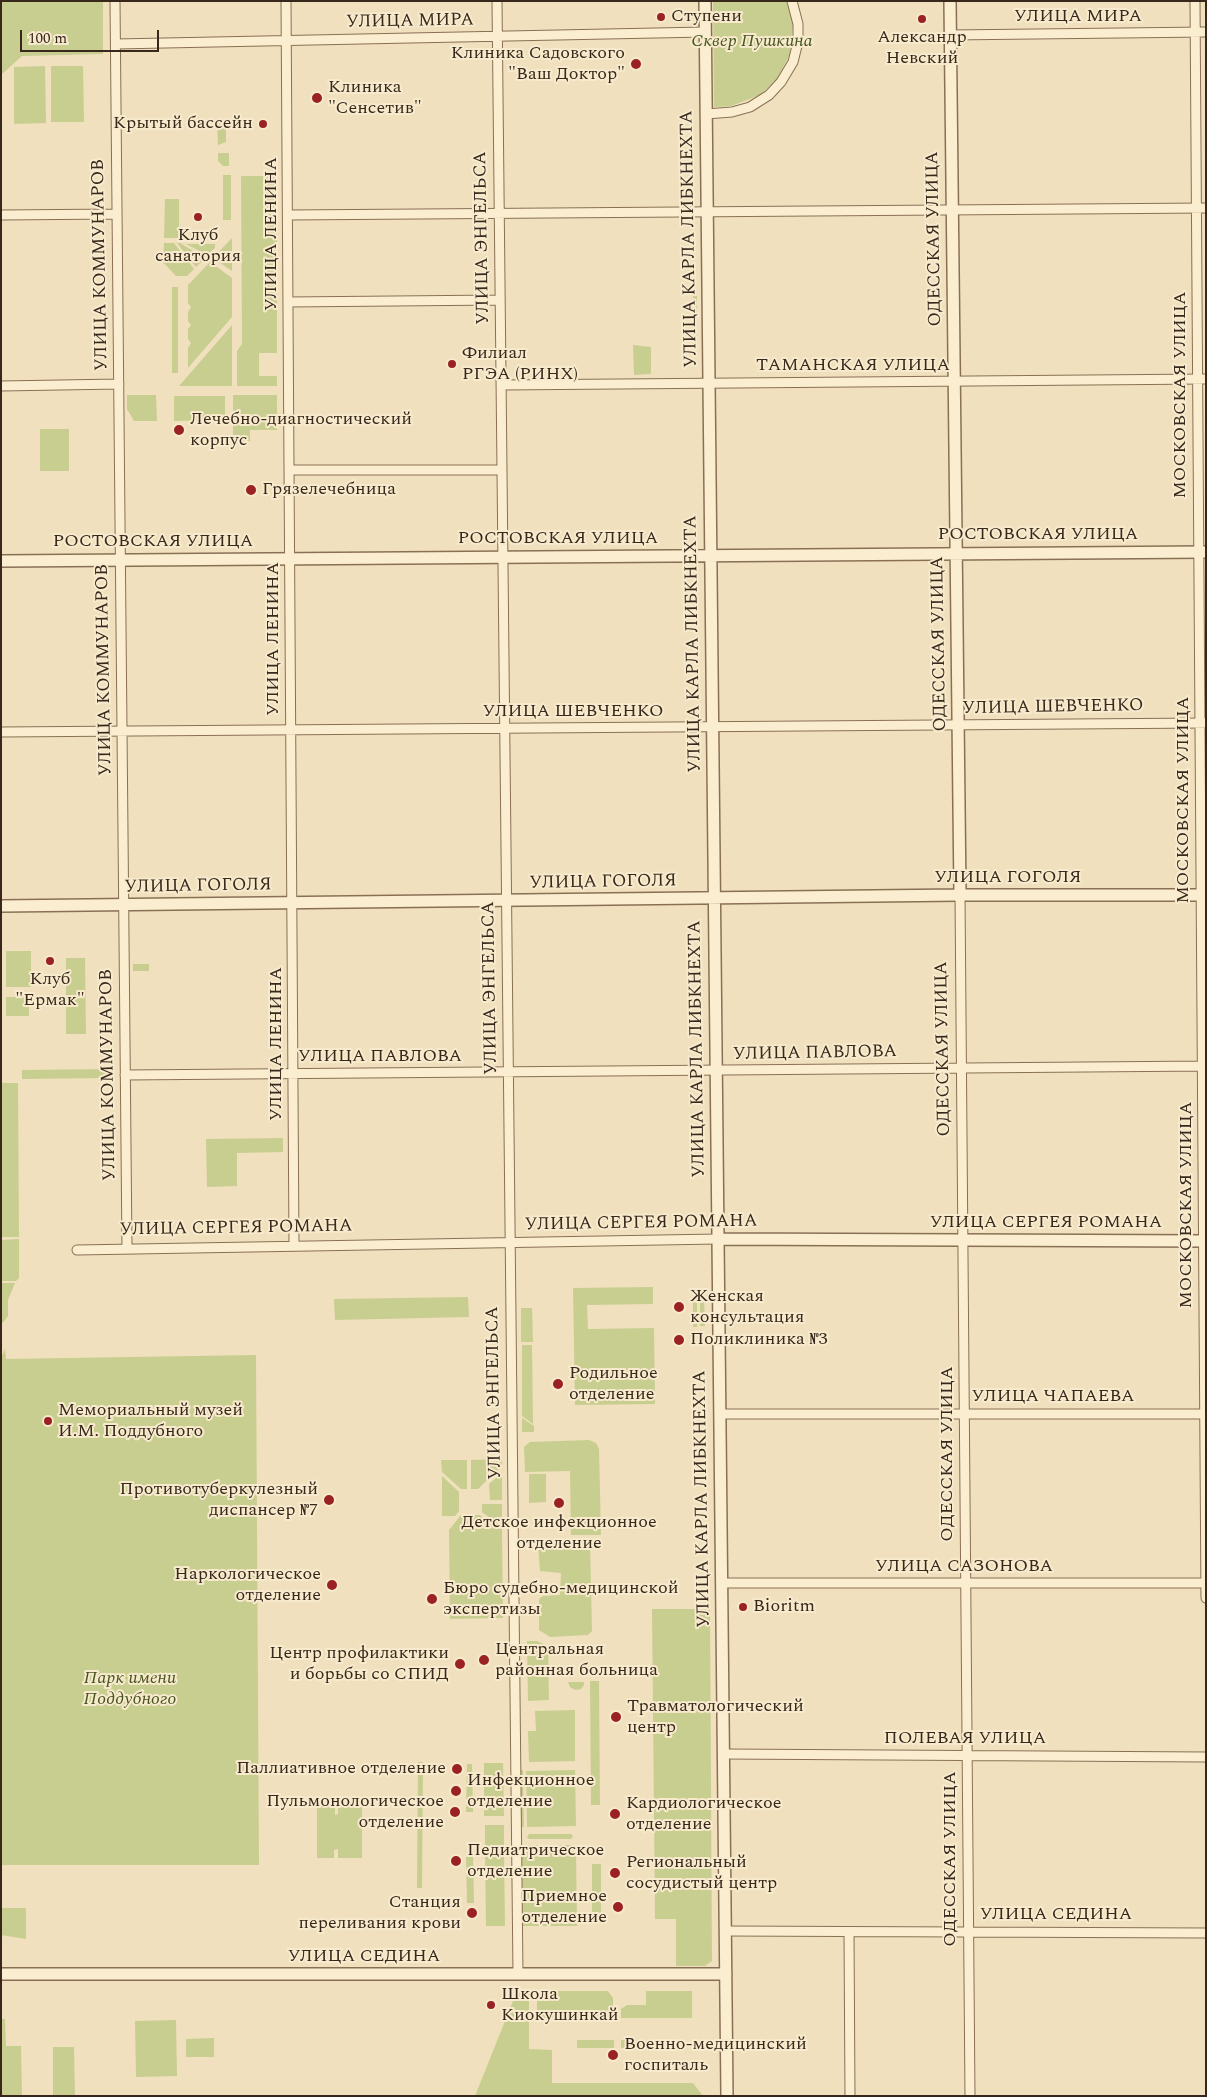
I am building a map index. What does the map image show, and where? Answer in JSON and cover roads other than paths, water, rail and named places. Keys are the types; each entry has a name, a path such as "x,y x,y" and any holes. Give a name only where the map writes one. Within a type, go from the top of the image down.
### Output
{"street":[{"name":"УЛИЦА КОММУНАРОВ","path":"115,1 127,1249"},
{"name":"УЛИЦА ЛЕНИНА","path":"286,1 294,1246"},
{"name":"УЛИЦА ЭНГЕЛЬСА","path":"497,1 518,1974"},
{"name":"УЛИЦА КАРЛА ЛИБКНЕХТА","path":"705,1 727,2096"},
{"path":"706,114 732,112 750,107 769,95 781,82 793,62 798,42 798,24 792,1"},
{"name":"ОДЕССКАЯ УЛИЦА","path":"950,1 964,1240 970,2096"},
{"name":"МОСКОВСКАЯ УЛИЦА","path":"1195,1 1201,208 1206,1598"},
{"name":"УЛИЦА МИРА","path":"116,44 705,32"},
{"name":"УЛИЦА МИРА","path":"950,34 1206,32"},
{"path":"288,216 1201,208"},
{"path":"1,215 117,214"},
{"path":"288,302 500,300"},
{"name":"ТАМАНСКАЯ УЛИЦА","path":"501,385 1202,379"},
{"path":"1,386 119,384"},
{"path":"290,470 502,470"},
{"name":"РОСТОВСКАЯ УЛИЦА","path":"1,561 1202,552"},
{"name":"УЛИЦА ШЕВЧЕНКО","path":"1,732 1203,723"},
{"name":"УЛИЦА ГОГОЛЯ","path":"1,906 960,895 1204,895"},
{"name":"УЛИЦА ПАВЛОВА","path":"125,1075 1204,1066"},
{"name":"УЛИЦА СЕРГЕЯ РОМАНА","path":"77,1250 718,1240 1205,1241"},
{"name":"УЛИЦА ЧАПАЕВА","path":"720,1414 965,1412 1205,1414"},
{"name":"УЛИЦА САЗОНОВА","path":"722,1583 1206,1584"},
{"name":"ПОЛЕВАЯ УЛИЦА","path":"724,1754 1206,1757"},
{"name":"УЛИЦА СЕДИНА","path":"726,1931 1206,1933"},
{"path":"850,1932 850,2096"},
{"name":"УЛИЦА СЕДИНА","path":"1,1974 726,1974"}],"place":[{"name":"Ступени","path":"661,17"},
{"name":"Александр Невский","path":"922,19"},
{"name":"Клиника Садовского \"Ваш Доктор\"","path":"636,64"},
{"name":"Клиника \"Сенсетив\"","path":"317,98"},
{"name":"Крытый бассейн","path":"263,124"},
{"name":"Клуб санатория","path":"198,217"},
{"name":"Филиал РГЭА (РИНХ)","path":"452,364"},
{"name":"Лечебно-диагностический корпус","path":"179,430"},
{"name":"Грязелечебница","path":"251,490"},
{"name":"Клуб \"Ермак\"","path":"50,961"},
{"name":"Женская консультация","path":"679,1307"},
{"name":"Поликлиника №3","path":"679,1340"},
{"name":"Родильное отделение","path":"558,1384"},
{"name":"Мемориальный музей И.М. Поддубного","path":"48,1421"},
{"name":"Противотуберкулезный диспансер №7","path":"329,1500"},
{"name":"Детское инфекционное отделение","path":"559,1503"},
{"name":"Наркологическое отделение","path":"332,1585"},
{"name":"Бюро судебно-медицинской экспертизы","path":"432,1599"},
{"name":"Bioritm","path":"743,1607"},
{"name":"Центральная районная больница","path":"484,1660"},
{"name":"Центр профилактики и борьбы со СПИД","path":"460,1664"},
{"name":"Травматологический центр","path":"616,1717"},
{"name":"Паллиативное отделение","path":"457,1769"},
{"name":"Инфекционное отделение","path":"456,1791"},
{"name":"Пульмонологическое отделение","path":"455,1812"},
{"name":"Кардиологическое отделение","path":"615,1814"},
{"name":"Педиатрическое отделение","path":"456,1861"},
{"name":"Региональный сосудистый центр","path":"615,1873"},
{"name":"Приемное отделение","path":"618,1907"},
{"name":"Станция переливания крови","path":"472,1913"},
{"name":"Школа Киокушинкай","path":"491,2005"},
{"name":"Военно-медицинский госпиталь","path":"613,2055"}],"park label":[{"name":"Сквер Пушкина","path":"752,42"},
{"name":"Парк имени Поддубного","path":"130,1689"}]}
